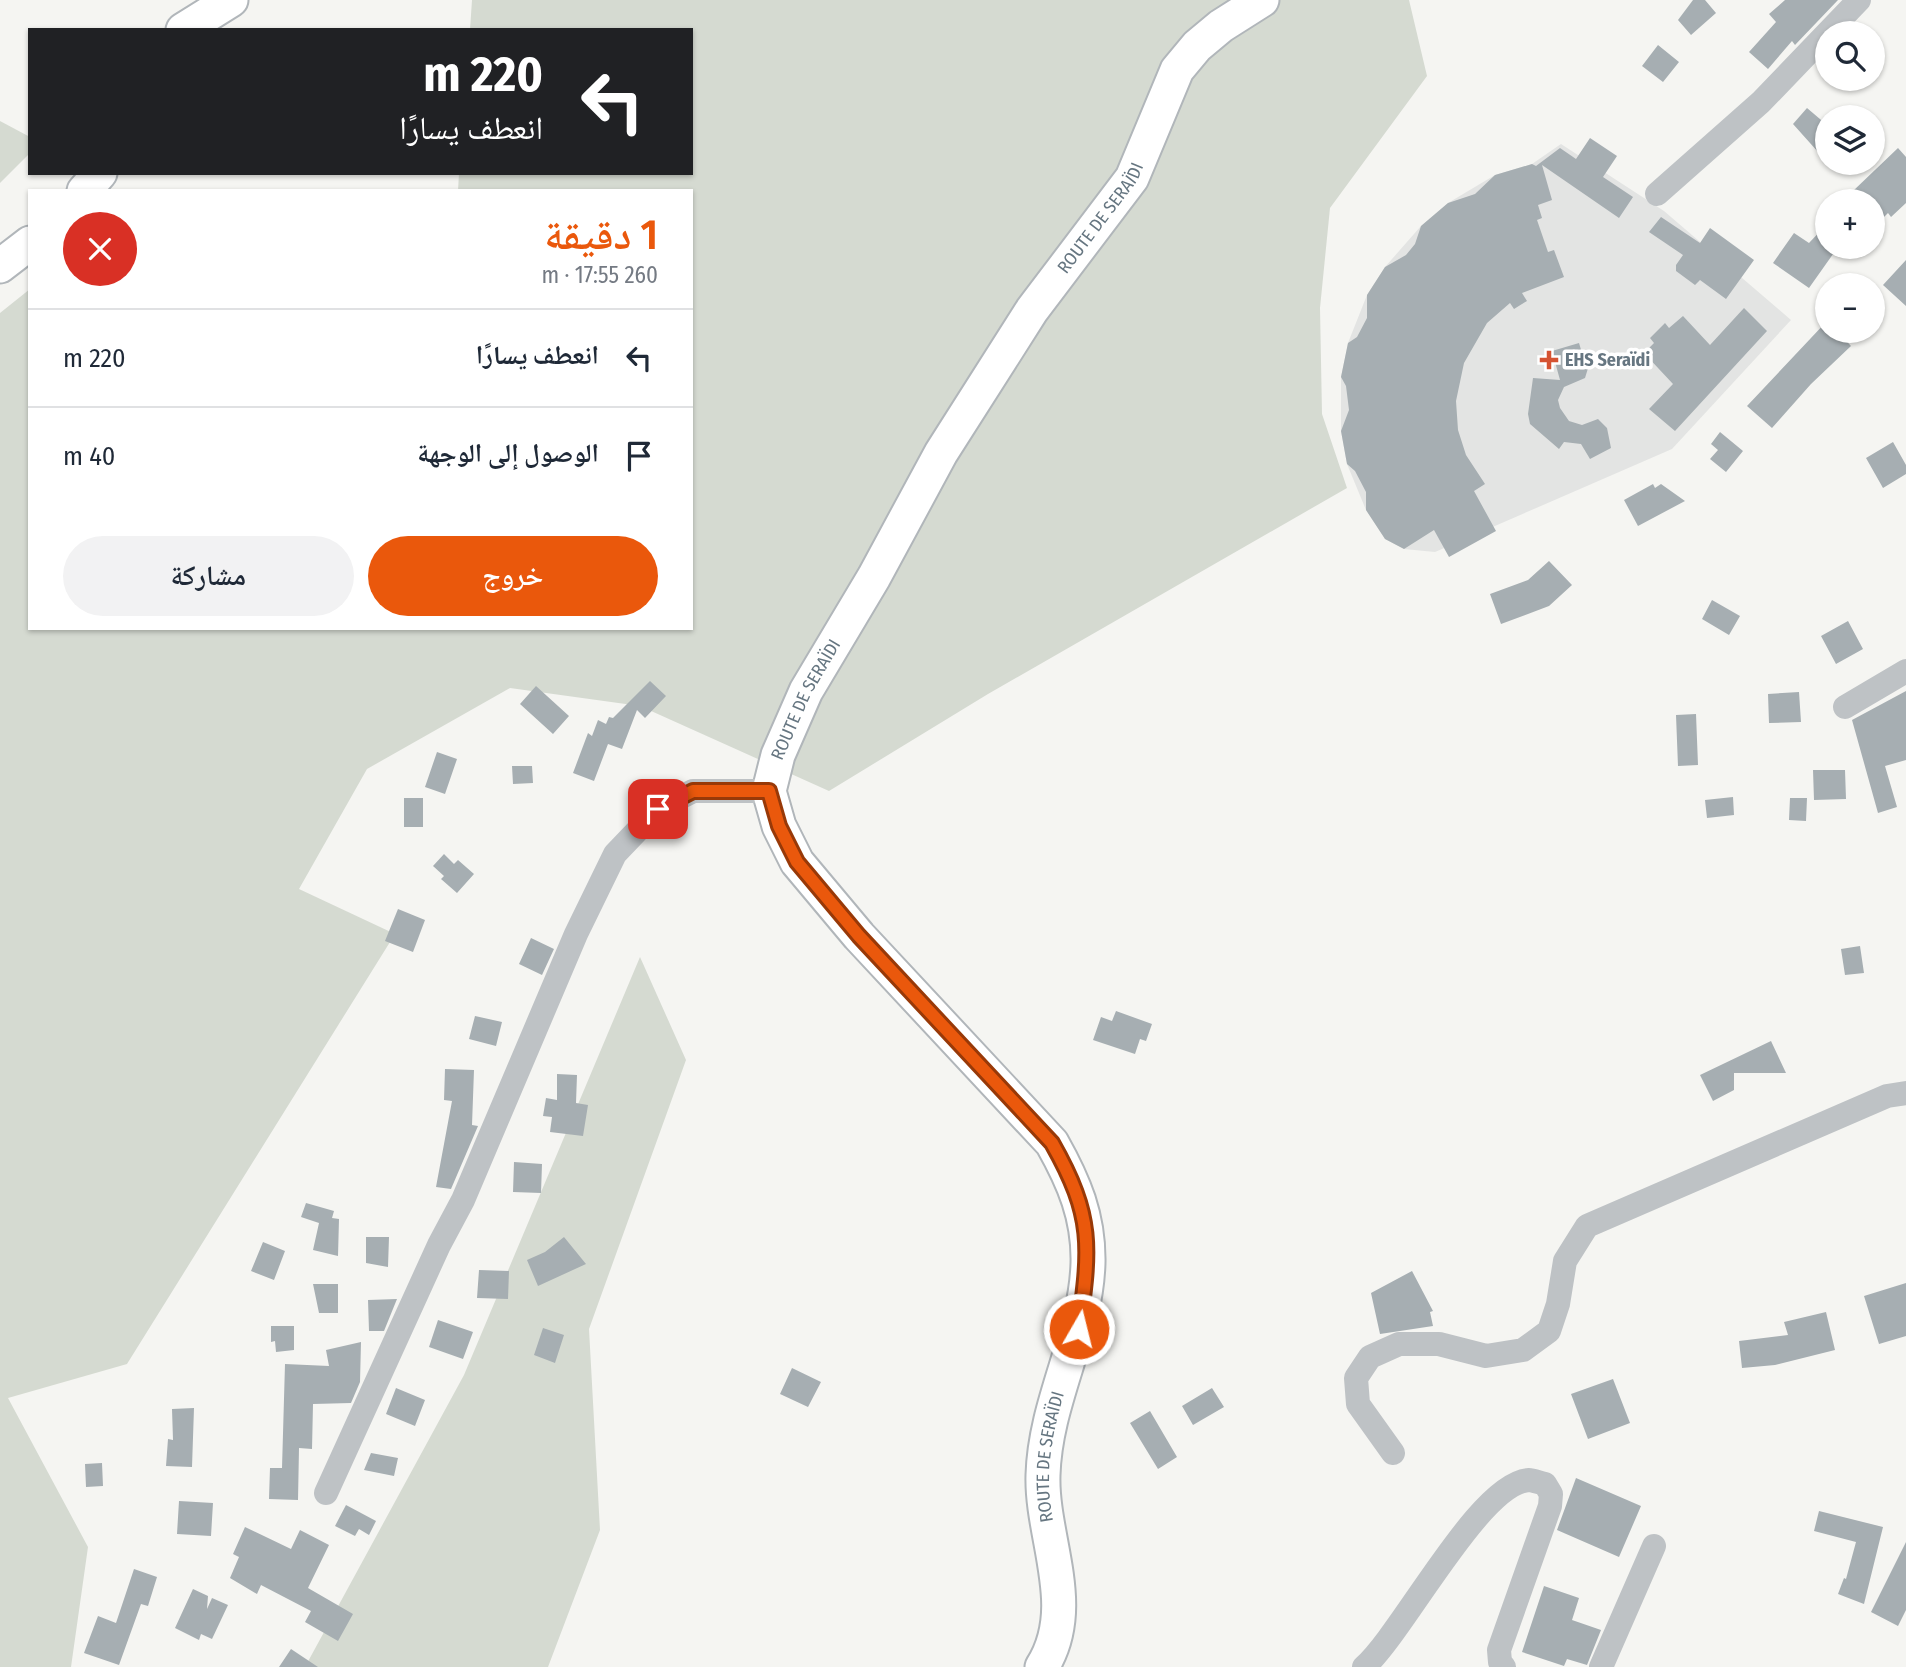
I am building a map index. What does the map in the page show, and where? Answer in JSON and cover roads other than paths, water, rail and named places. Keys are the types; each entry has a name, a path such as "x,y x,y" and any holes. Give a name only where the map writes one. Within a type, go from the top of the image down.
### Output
{"main road":[{"path":"186,28 231,0"},
{"name":"ROUTE DE SERAÏDI","path":"1045,1666 1057,1629 1057,1570 1043,1477 1047,1429 1079,1329 1088,1264 1084,1213 1073,1180 1052,1143 859,936 797,862 779,826 769,791 778,755 806,691 874,578 941,453 1032,310 1132,178 1177,70 1197,46 1221,26 1262,0"},
{"path":"86,189 98,175"},
{"path":"0,266 28,245"}],"street":[{"path":"1657,194 1762,102 1859,0"},
{"path":"1844,707 1906,671"},
{"path":"326,1493 439,1245 463,1200 576,934 615,854 658,809 693,791 769,791"},
{"path":"1393,1452 1358,1404 1356,1378 1370,1357 1399,1344 1439,1345 1486,1356 1523,1350 1549,1331 1558,1304 1566,1261 1587,1226 1887,1096 1906,1093"},
{"path":"1364,1667 1468,1529 1506,1489 1528,1480 1545,1484 1551,1494 1550,1506 1499,1650 1500,1662 1504,1667"},
{"path":"1601,1667 1654,1546"}],"place":[{"name":"EHS Seraïdi","path":"1549,360"}]}
